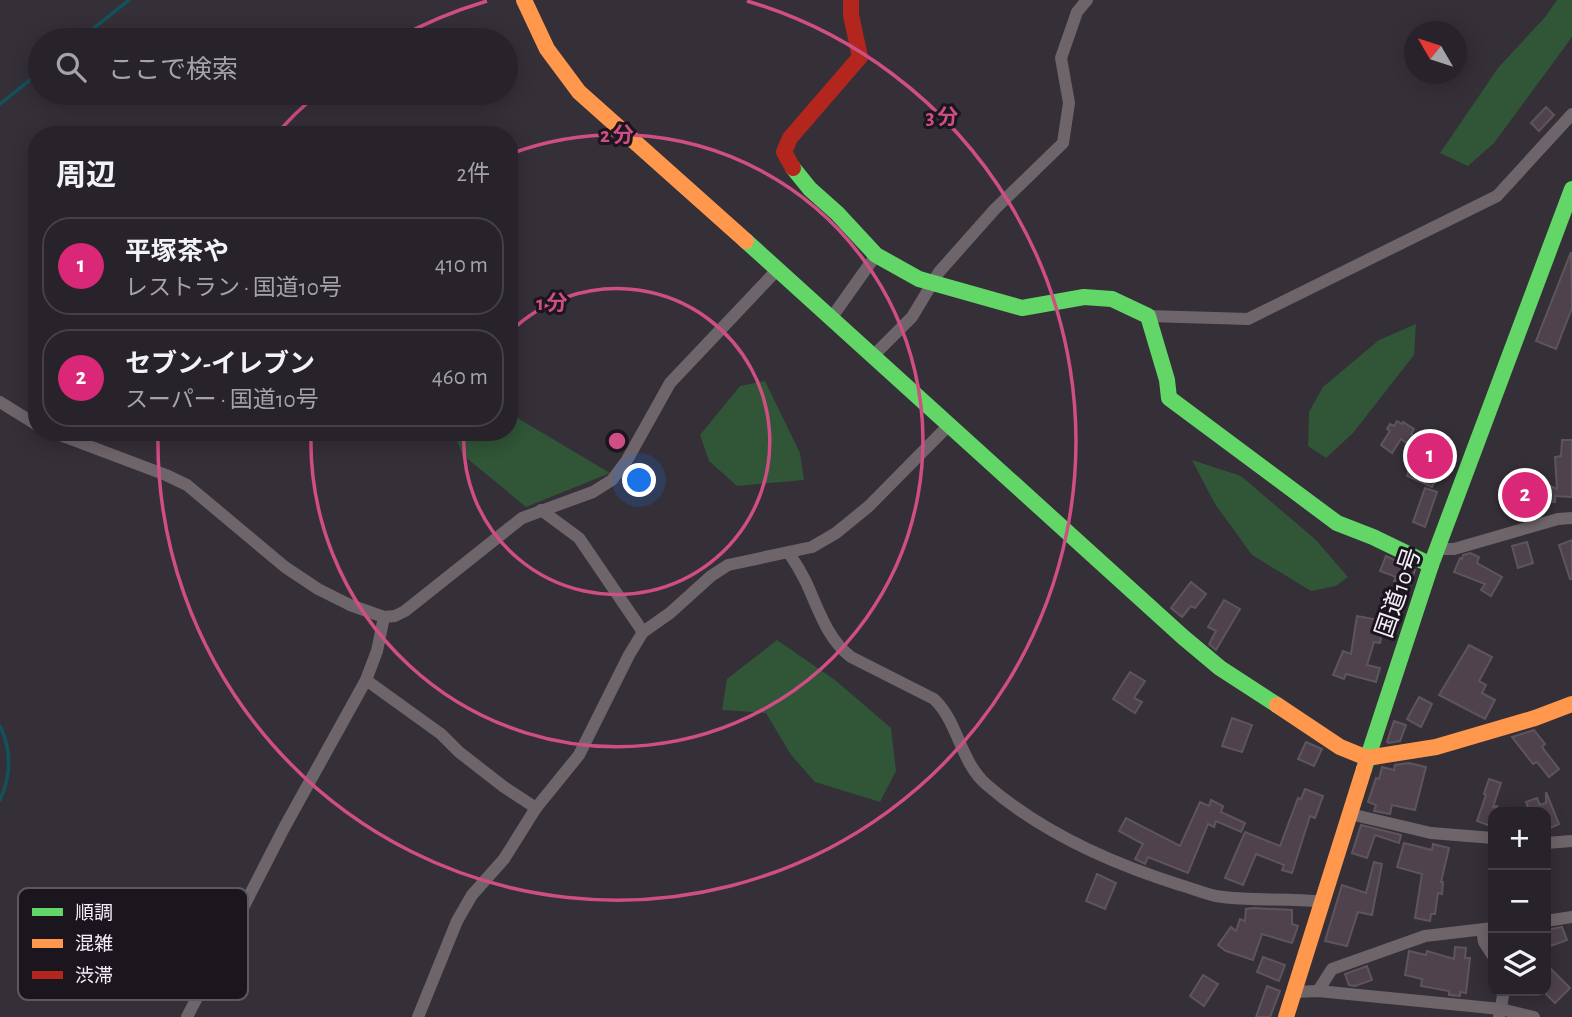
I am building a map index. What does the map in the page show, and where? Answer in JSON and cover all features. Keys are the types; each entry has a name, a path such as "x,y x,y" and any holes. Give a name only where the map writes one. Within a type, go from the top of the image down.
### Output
{"main road":[{"path":"524,0 550,53 579,92 1220,668 1340,747 1367,758 1436,747 1535,718 1572,704"},
{"path":"851,0 850,13 861,43 860,57 790,138 784,152 810,189 837,213 876,255 919,279 1022,308 1084,298 1112,299 1148,316 1167,380 1169,398 1337,523 1431,565"},
{"name":"国道10号","path":"1286,1017 1431,565 1572,189"}],"street":[{"path":"874,355 912,317 939,272 995,209 1063,143 1069,103 1061,58 1077,12 1087,0"},
{"path":"1148,316 1248,319 1497,196 1572,114"},
{"path":"832,317 876,255"},
{"path":"76,441 187,485 285,567 329,594 384,617 395,616 405,611 522,518 593,492 611,480 627,460 670,383 776,270"},
{"path":"0,402 28,419"},
{"path":"418,1017 457,921 472,895 504,859 536,808 579,755 643,632 728,565 812,547 855,520 950,424"},
{"path":"541,510 579,538 643,632"},
{"path":"1438,549 1454,549 1558,519 1572,518"},
{"path":"789,553 804,578 829,633 841,649 851,657 934,699 942,706 968,763 985,784 1028,815 1139,872 1216,896 1323,902"},
{"path":"248,898 366,680 377,651 384,617"},
{"path":"366,680 441,734 459,752 504,787 536,808"},
{"path":"1350,814 1432,833 1488,838"},
{"path":"1551,843 1572,841"},
{"path":"1551,921 1570,921"},
{"path":"1318,991 1332,968 1425,936 1488,929 1485,942 1488,947"},
{"path":"1295,992 1318,991 1534,1017"},
{"path":"187,1017 196,1000"}],"green space":[{"path":"1557,0 1572,0 1572,37 1494,143 1468,166 1440,153 1498,68 1546,16"},
{"path":"1416,324 1414,355 1353,433 1326,458 1308,446 1309,412 1323,387 1379,340"},
{"path":"765,381 800,453 804,480 737,486 709,461 700,435 740,386"},
{"path":"518,418 610,473 526,507 463,455 457,441 518,441"},
{"path":"1192,460 1241,476 1316,540 1348,577 1336,586 1311,591 1252,555 1215,504"},
{"path":"777,640 835,680 891,728 896,771 880,802 815,782 791,755 766,713 722,710 727,679"}],"building":[{"path":"1546,107 1554,115 1539,131 1531,123"},
{"path":"1571,252 1572,308 1556,349 1536,341"},
{"path":"1397,421 1414,429 1411,434 1449,453 1432,487 1407,476 1416,450 1401,439 1392,453 1381,445 1390,431 1387,429 1390,424 1394,426"},
{"path":"1562,440 1572,440 1572,497 1555,496 1555,502 1533,501 1527,516 1510,509 1524,475 1557,489 1555,457 1561,456"},
{"path":"1425,488 1437,492 1425,527 1413,522"},
{"path":"1572,540 1572,579 1570,579 1559,545"},
{"path":"1527,542 1533,563 1518,568 1512,546"},
{"path":"1470,553 1479,557 1477,563 1502,577 1491,596 1481,590 1485,584 1454,572 1460,558"},
{"path":"1386,556 1415,570 1409,587 1394,581 1396,577 1380,571"},
{"path":"1191,582 1206,594 1195,608 1191,606 1182,617 1171,608"},
{"path":"1224,600 1240,609 1216,650 1209,644 1216,631 1208,627"},
{"path":"1357,616 1384,621 1380,643 1374,642 1367,665 1380,668 1376,682 1346,674 1344,679 1333,675 1343,651 1351,654"},
{"path":"1469,645 1492,657 1479,681 1486,685 1482,693 1495,700 1485,719 1439,695"},
{"path":"1130,672 1145,681 1134,698 1142,702 1135,713 1113,699"},
{"path":"1419,697 1432,704 1421,727 1407,719"},
{"path":"1232,718 1252,725 1242,752 1222,746"},
{"path":"1394,721 1406,725 1400,741 1389,743 1387,742"},
{"path":"1534,730 1545,744 1542,747 1559,769 1549,777 1537,762 1533,764 1512,737"},
{"path":"1306,742 1322,749 1314,766 1298,759"},
{"path":"1409,763 1426,767 1415,810 1392,805 1390,814 1374,811 1376,805 1368,802 1382,767 1394,770 1395,765"},
{"path":"1489,779 1501,783 1493,807 1488,807 1488,825 1477,821 1486,795 1484,794"},
{"path":"1305,789 1323,796 1315,818 1310,816 1292,873 1282,870 1284,865 1256,854 1243,885 1225,878 1245,832 1280,846 1298,798 1301,799"},
{"path":"1546,792 1559,824 1551,828 1551,807 1528,807 1526,802 1537,798 1540,805 1546,803"},
{"path":"1211,800 1223,806 1221,812 1245,823 1241,832 1216,821 1214,827 1208,824 1188,873 1148,857 1145,864 1135,859 1143,844 1119,831 1126,818 1180,846 1200,802 1209,806"},
{"path":"1361,825 1401,835 1399,843 1375,835 1367,858 1352,853"},
{"path":"1404,843 1432,850 1433,844 1449,848 1441,882 1442,894 1438,893 1435,914 1431,914 1430,921 1415,918 1422,874 1397,867"},
{"path":"1374,862 1382,864 1372,915 1358,912 1347,946 1325,941 1342,885 1366,893"},
{"path":"1097,874 1116,883 1105,909 1086,901"},
{"path":"1246,909 1292,910 1292,924 1298,926 1292,943 1262,934 1253,960 1226,951 1218,945 1231,927 1236,931 1240,919 1245,921"},
{"path":"1562,927 1567,940 1551,946 1551,929"},
{"path":"1455,947 1466,948 1465,958 1470,958 1466,993 1460,992 1460,996 1449,995 1449,991 1421,986 1422,979 1405,975 1409,951 1426,955 1427,951 1454,959"},
{"path":"1263,957 1285,965 1279,981 1257,972"},
{"path":"1367,966 1372,980 1355,986 1349,985 1345,974"},
{"path":"1551,969 1570,988 1555,1003 1548,996 1551,996"},
{"path":"1203,975 1218,984 1204,1006 1190,996"},
{"path":"1267,986 1280,991 1270,1017 1256,1017"}],"waterway":[{"path":"94,28 129,0"},
{"path":"0,104 28,82"},
{"path":"0,726 7,745 9,763 0,800"}],"traffic: fast":[{"path":"793,168 810,189 837,213 876,255 919,279 1022,308 1084,297 1112,299 1148,316 1167,380 1169,398 1337,523 1431,565"},
{"path":"1364,769 1431,565 1572,189"},
{"path":"746,241 1183,637 1220,668 1277,705"}],"traffic: slow":[{"path":"524,0 547,49 579,92 746,241"},
{"path":"1277,705 1340,747 1367,758 1436,747 1535,718 1572,704"},
{"path":"1286,1017 1364,769"}],"traffic: jam":[{"path":"793,168 784,152 790,138 860,57 851,15 851,0"}],"place":[{"name":"平塚茶や","path":"1430,456"},
{"name":"セブン-イレブン","path":"1525,495"}]}
